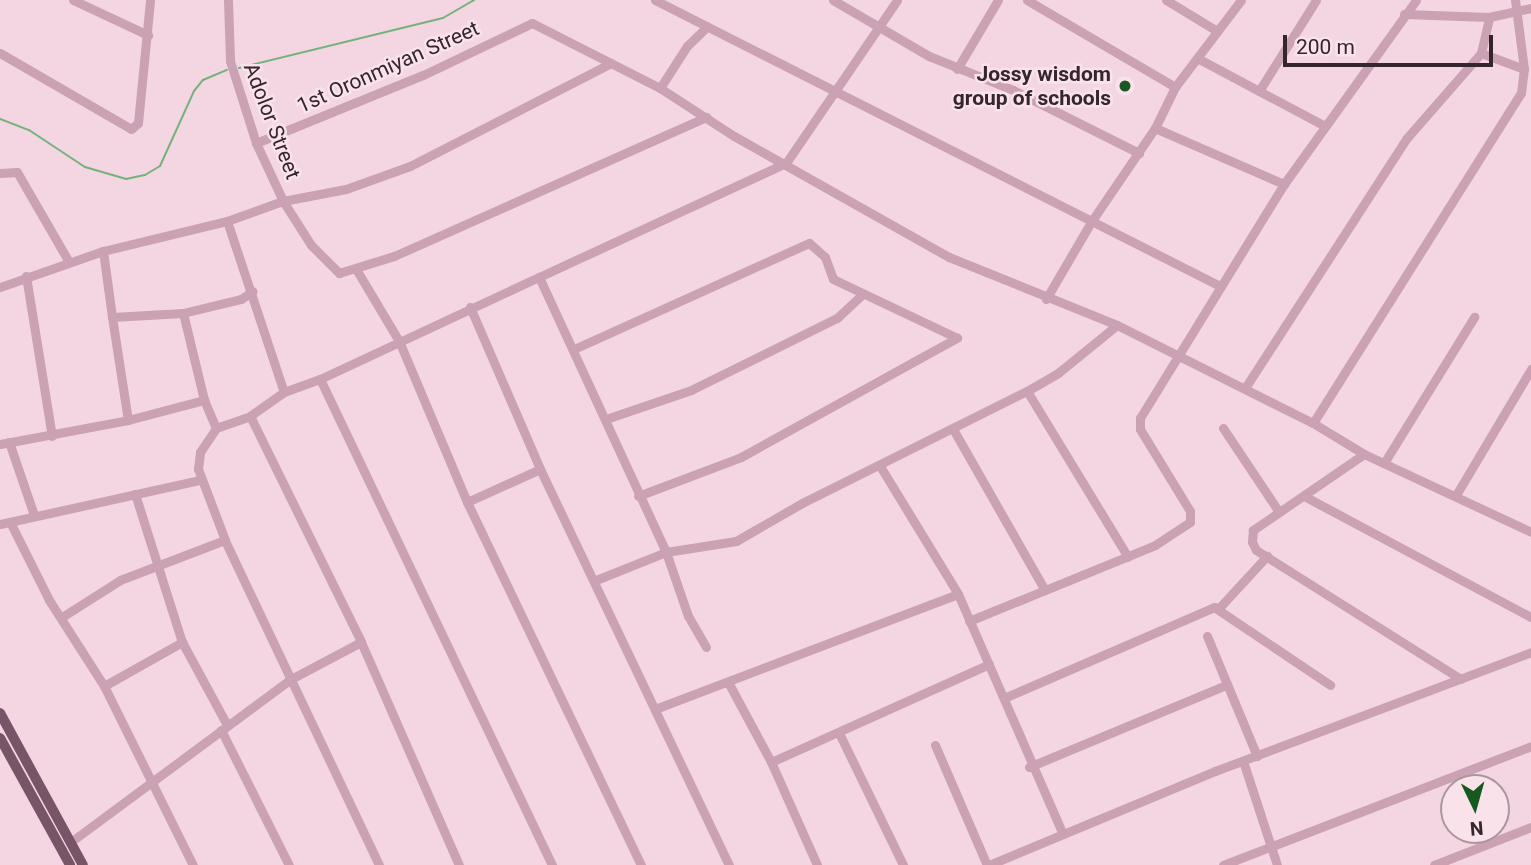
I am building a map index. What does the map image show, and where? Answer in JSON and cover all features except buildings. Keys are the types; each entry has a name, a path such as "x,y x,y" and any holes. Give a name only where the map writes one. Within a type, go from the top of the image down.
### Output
{"main road":[{"path":"0,713 83,865"},
{"path":"0,738 70,865"}],"street":[{"path":"73,0 148,35"},
{"path":"0,53 126,129 138,123 150,0"},
{"name":"Adolor Street","path":"228,0 230,61 256,143 283,201 311,245 339,273 356,269"},
{"path":"833,0 957,69 1013,90 1139,153"},
{"path":"379,865 225,540 200,480 200,452 216,428 250,416 284,392 320,379 470,307 786,163 833,93 882,28 897,0"},
{"path":"957,69 998,0"},
{"path":"1027,0 1175,87"},
{"path":"1166,0 1217,31"},
{"path":"1046,299 1091,222 1155,128 1175,87 1199,59 1241,0"},
{"path":"1259,91 1316,0"},
{"path":"969,621 1129,557 1190,522 1190,511 1139,424 1219,285 1284,184 1323,125 1416,0"},
{"path":"1313,423 1502,130 1521,93 1524,69 1515,0"},
{"path":"657,1 833,93 1219,285"},
{"path":"1404,15 1489,17 1531,8"},
{"path":"1245,387 1406,139 1481,53 1489,17"},
{"name":"1st Oronmiyan Street","path":"256,143 423,75 532,23 611,63"},
{"path":"660,88 687,46 707,27"},
{"path":"1481,53 1524,69"},
{"path":"1199,59 1323,125"},
{"path":"0,288 26,276 103,251 227,220 283,201 346,189 410,166 611,63 660,88 949,257 1046,299 1117,325 1245,387 1364,454 1456,495 1531,533"},
{"path":"641,865 467,502 399,341 356,269 706,117"},
{"path":"1155,128 1284,184"},
{"path":"0,173 16,172 69,262"},
{"path":"227,220 253,291 284,392"},
{"path":"574,349 809,243 825,257 834,279 862,295 957,338 741,457 638,496"},
{"path":"103,251 128,420"},
{"path":"26,276 52,436"},
{"path":"539,277 606,419 638,496 667,552 684,607 706,647"},
{"path":"112,317 183,313 241,299 253,291"},
{"path":"606,419 691,390 837,318 862,295"},
{"path":"470,307 540,469 596,580 729,865"},
{"path":"183,313 204,400 216,428"},
{"path":"1384,463 1474,317"},
{"path":"596,580 667,552 736,541 1027,391 1058,373 1117,325"},
{"path":"1456,495 1531,369"},
{"path":"320,379 552,865"},
{"path":"1027,391 1129,557"},
{"path":"34,515 4,443 128,420 204,400"},
{"path":"250,416 360,642 459,865"},
{"path":"1223,428 1279,512"},
{"path":"953,429 1045,590"},
{"path":"1364,454 1254,530 1252,542 1267,556 1461,679"},
{"path":"880,466 958,594 1004,698 1029,767 1063,834"},
{"path":"467,502 540,469"},
{"path":"193,865 104,685 5,523 200,480"},
{"path":"135,494 182,642 289,865"},
{"path":"1304,496 1531,617"},
{"path":"62,617 120,580 225,540"},
{"path":"1004,698 1219,608 1267,556"},
{"path":"655,709 958,594"},
{"path":"1219,608 1330,685"},
{"path":"1208,636 1257,756"},
{"path":"104,685 182,642"},
{"path":"72,841 291,679 360,642"},
{"path":"935,745 988,865 1242,761 1531,652"},
{"path":"771,762 989,664"},
{"path":"728,682 771,762 817,865"},
{"path":"1029,767 1226,685"},
{"path":"839,733 903,865"},
{"path":"1223,865 1531,746"},
{"path":"1242,761 1268,847 1277,865"},
{"path":"1434,865 1531,827"},
{"path":"1016,854 1021,865"}],"waterway":[{"path":"239,68 443,18 474,0"},
{"path":"0,119 29,130 85,167 126,179 145,175 160,166 194,91 203,80 227,70"}],"place":[{"name":"Jossy wisdom group of schools","path":"1125,86"}]}
